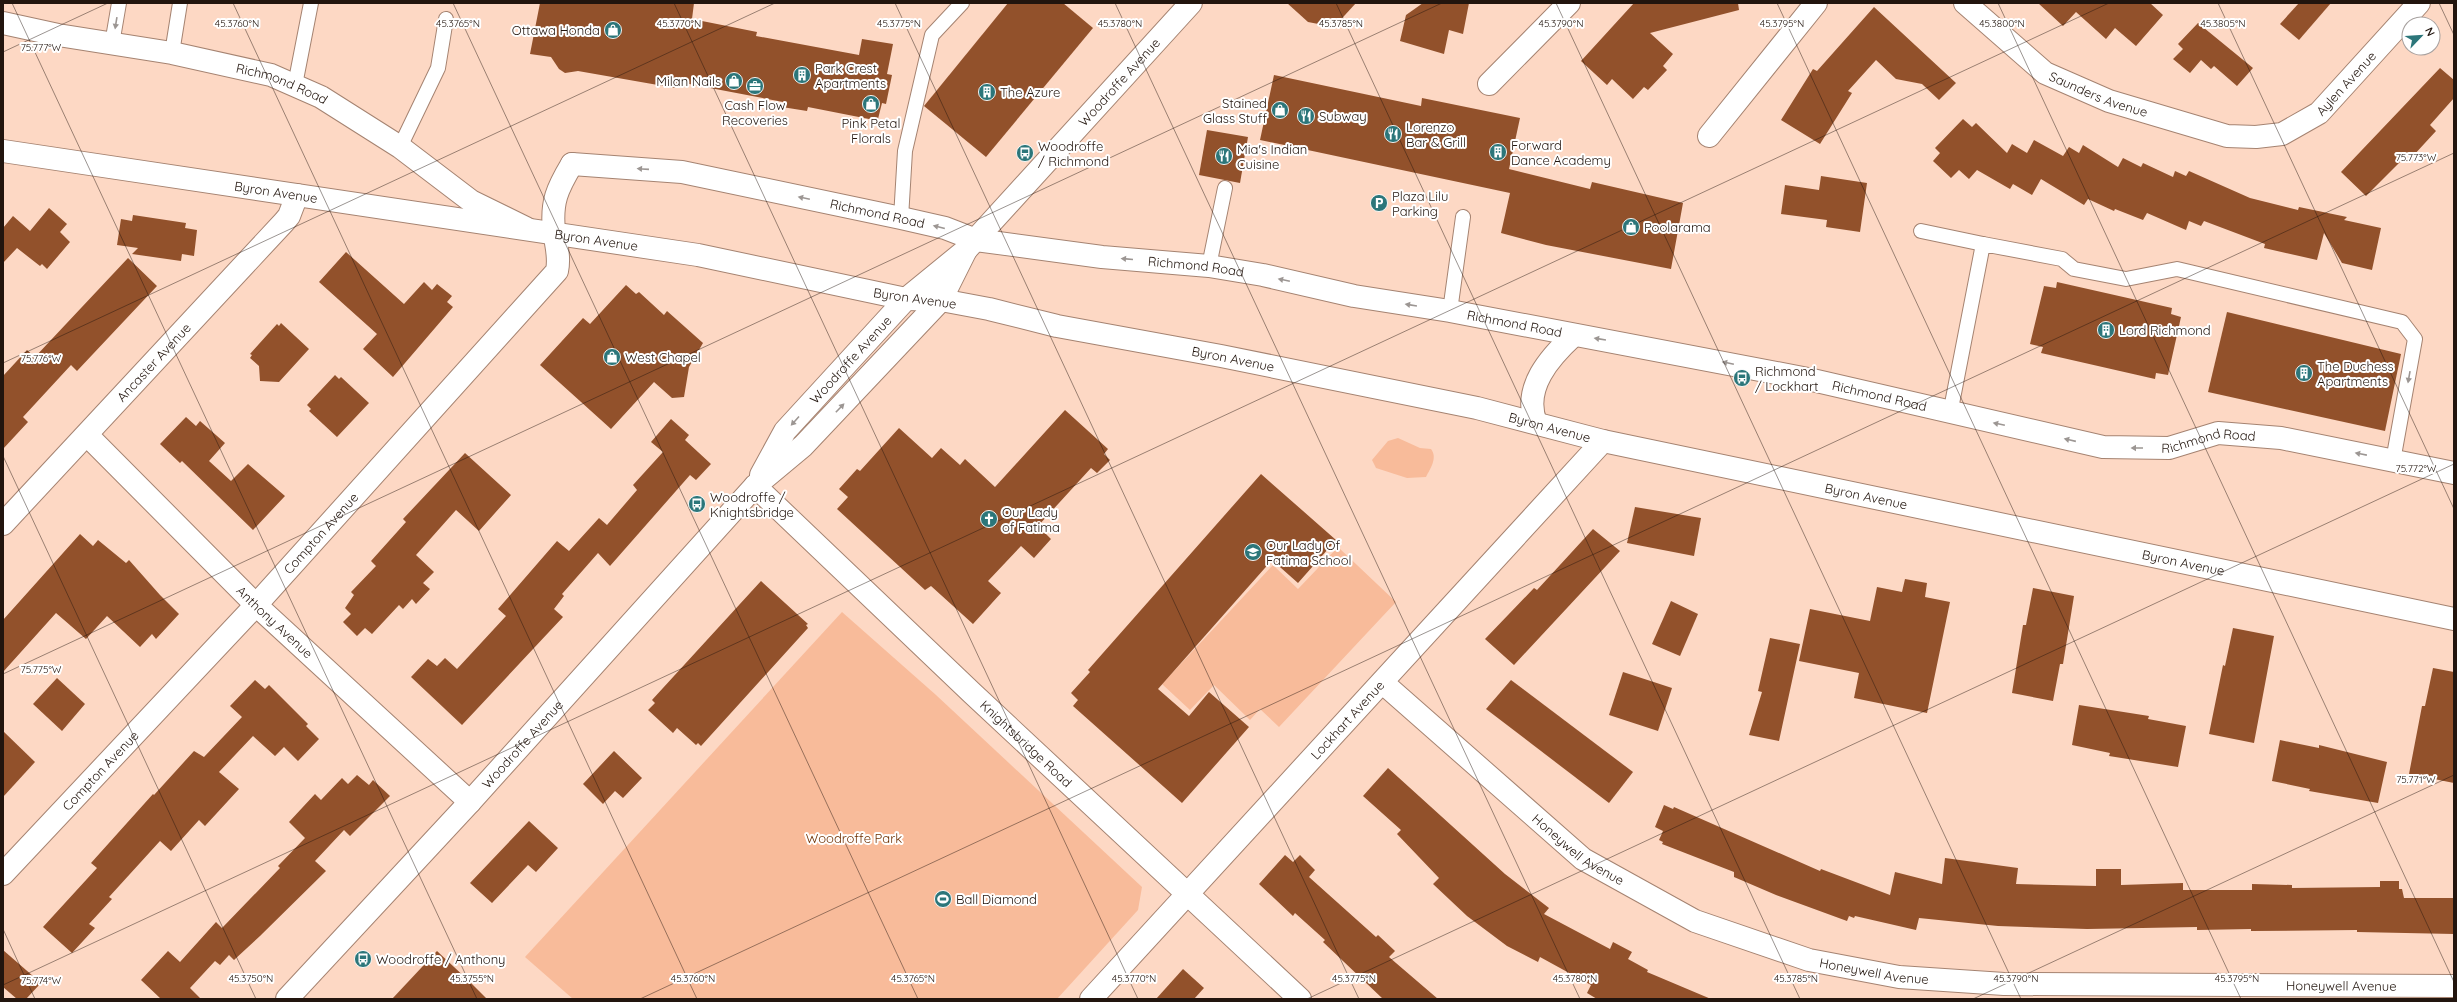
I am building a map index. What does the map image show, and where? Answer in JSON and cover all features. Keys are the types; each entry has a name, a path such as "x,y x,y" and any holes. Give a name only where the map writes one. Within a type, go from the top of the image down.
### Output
{"street":[{"name":"Woodroffe Avenue","path":"755,486 785,431 911,293 971,245 1191,3"},
{"path":"1489,84 1569,3"},
{"path":"1708,136 1816,3"},
{"name":"Saunders Avenue","path":"1964,3 2045,73 2109,101 2227,136 2256,137"},
{"name":"Aylen Avenue","path":"2256,137 2282,134 2319,113 2419,3"},
{"name":"Richmond Road","path":"3,23 112,44 172,53 271,75 321,97 400,147 471,201 526,228"},
{"name":"Byron Avenue","path":"3,151 554,232 698,255 911,293 989,309 1057,326 1222,356 1477,408 1603,441 2454,619"},
{"name":"Richmond Road","path":"572,164 682,172 945,228 971,245 1209,266 1354,296 1450,311 1808,379 1950,414 2103,447 2169,448 2218,433 2281,438 2454,473"},
{"name":"Compton Avenue","path":"3,874 256,605 557,271 560,258 554,232 553,204 558,187 572,164"},
{"name":"Ancaster Avenue","path":"3,524 289,216 297,195"},
{"name":"Woodroffe Avenue","path":"287,999 470,802 755,486 803,446 941,300 971,245"},
{"path":"1536,424 1532,413 1534,388 1544,367 1555,352 1574,335"},
{"name":"Anthony Avenue","path":"87,435 256,605 470,802"},
{"name":"Lockhart Avenue","path":"1091,999 1186,893 1383,683 1603,441"},
{"name":"Knightsbridge Road","path":"755,486 1300,999"},
{"name":"Honeywell Avenue","path":"1383,683 1582,859 1695,920 1809,960 1899,977 2004,984 2454,986"}],"lane":[{"path":"112,44 119,3"},
{"path":"172,53 180,3"},
{"path":"295,85 311,3"},
{"path":"901,218 905,151 932,34 962,3"},
{"path":"400,147 438,68 446,19"},
{"path":"1209,266 1225,188"},
{"path":"1450,311 1463,217"},
{"path":"1921,231 2062,259 2074,269 2126,279 2177,269 2402,322 2416,339 2392,461"},
{"path":"1950,414 1983,244"}],"green space":[{"path":"1398,438 1420,448 1431,449 1434,460 1426,477 1407,478 1376,468 1372,460 1388,441"},
{"path":"1338,547 1396,602 1279,727 1260,709 1250,720 1214,685 1190,710 1162,684 1273,565 1298,589"},
{"name":"Woodroffe Park","path":"842,612 936,695 1142,887 1138,910 1057,999 573,999 525,957"}],"building":[{"path":"540,3 694,3 692,19 757,32 756,36 859,55 862,39 893,44 887,74 892,75 886,104 882,103 878,119 869,119 808,107 807,111 782,107 783,102 684,83 684,86 676,84 675,88 578,71 565,73 559,69 551,57 530,54"},
{"name":"The Azure","path":"1008,3 1063,3 1093,28 986,157 924,106"},
{"path":"1287,3 1356,3 1334,27 1308,22"},
{"path":"1423,3 1469,3 1463,34 1449,30 1444,54 1400,41 1406,15"},
{"path":"1634,3 1738,3 1739,10 1650,33 1673,54 1663,66 1667,70 1648,90 1644,87 1633,99 1612,79 1607,85 1581,61"},
{"path":"2038,3 2150,3 2163,15 2136,46 2115,28 2106,39 2076,12 2063,26"},
{"path":"2299,3 2331,3 2299,40 2280,24"},
{"path":"1874,7 1956,83 1939,100 1922,84 1896,79 1876,60 1848,91 1852,93 1820,144 1781,120 1813,69 1817,71"},
{"path":"2198,23 2253,68 2237,86 2214,66 2211,69 2201,60 2190,73 2173,59 2183,49 2178,44"},
{"path":"2440,68 2454,80 2454,98 2430,125 2436,131 2413,156 2409,153 2366,196 2341,172"},
{"path":"1274,75 1421,106 1422,98 1520,118 1509,169 1590,189 1592,182 1683,203 1671,269 1546,245 1501,233 1510,193 1260,140"},
{"path":"1963,119 1972,127 1976,123 2007,153 2012,144 2027,153 2034,140 2063,156 2069,147 2079,153 2083,145 2118,167 2123,158 2141,167 2143,163 2173,177 2175,171 2186,176 2189,171 2250,198 2298,210 2299,207 2347,217 2344,220 2381,228 2372,270 2342,263 2324,233 2317,260 2264,248 2265,244 2204,221 2201,226 2189,221 2186,230 2147,213 2143,220 2115,209 2114,211 2088,199 2084,205 2041,179 2032,195 2013,184 2010,189 1977,170 1969,179 1959,170 1951,178 1933,161 1940,153 1935,148"},
{"name":"Mia's Indian Cuisine","path":"1207,130 1248,137 1240,183 1199,175"},
{"path":"1821,176 1867,183 1860,232 1826,227 1827,220 1781,214 1785,185 1819,190"},
{"path":"49,208 67,224 60,232 70,242 47,269 42,264 40,266 17,248 3,263 3,228 13,216 30,231"},
{"path":"133,215 186,223 185,228 197,230 194,256 182,254 181,261 132,254 138,248 117,245 121,219 132,221"},
{"path":"346,252 404,304 424,282 432,290 437,284 452,296 447,302 453,307 393,377 363,349 377,334 319,282"},
{"path":"128,258 157,286 77,371 71,365 23,417 28,422 3,449 3,376 27,350 35,357"},
{"name":"Lord Richmond","path":"2057,282 2172,308 2171,314 2181,317 2168,375 2156,373 2155,379 2041,353 2043,347 2030,344 2044,286 2056,288"},
{"name":"West Chapel","path":"626,285 636,294 639,292 664,315 667,311 703,343 689,367 684,397 672,398 654,382 611,429 540,365 583,318 590,324"},
{"name":"The Duchess Apartments","path":"2227,312 2401,354 2385,431 2208,392"},
{"path":"281,323 309,349 279,382 260,381 259,366 250,358 252,355 250,354 277,324 279,326"},
{"path":"335,375 339,379 341,377 369,403 337,437 309,411 311,409 307,405"},
{"name":"Our Lady of Fatima","path":"1065,410 1108,449 1104,454 1110,460 1097,473 1091,468 1038,526 1051,539 1034,558 1021,546 988,581 1001,593 973,624 931,586 925,590 837,509 848,497 839,489 857,469 860,471 899,428 932,458 941,448 960,465 965,459 995,487"},
{"path":"186,417 196,426 200,421 225,443 209,461 231,481 248,464 285,496 253,530 182,461 180,463 160,444"},
{"path":"671,419 689,435 685,440 711,464 696,480 690,475 610,566 598,553 562,594 564,596 554,609 563,617 462,725 411,677 428,659 437,666 445,658 457,669 506,616 498,609 557,541 569,551 599,518 607,525 637,490 633,485 663,452 651,442"},
{"path":"465,453 511,495 479,531 456,510 416,555 434,572 423,583 430,589 416,604 412,599 403,609 399,605 372,634 365,628 357,636 343,622 351,614 345,608 354,595 351,592 376,566 371,561 406,522 403,519"},
{"path":"1261,474 1336,540 1298,583 1272,560 1158,689 1189,716 1209,692 1249,727 1182,803 1073,706 1078,700 1071,693 1090,672 1088,670"},
{"path":"1635,507 1701,518 1694,556 1627,543"},
{"path":"1593,529 1620,551 1514,665 1485,639 1534,588 1537,590"},
{"path":"80,534 93,546 98,540 126,563 129,560 179,614 156,639 152,634 140,647 107,616 86,639 56,613 3,672 3,620"},
{"path":"1905,579 1927,583 1925,597 1950,602 1927,713 1854,698 1859,673 1799,661 1810,609 1870,621 1877,587 1902,592"},
{"path":"761,581 808,624 806,625 808,628 701,746 698,743 696,745 677,728 673,733 648,710 655,703 652,700"},
{"path":"2033,588 2074,596 2063,664 2060,664 2053,701 2012,693 2023,625 2026,625"},
{"path":"1671,601 1698,614 1680,656 1652,644"},
{"path":"2233,628 2274,636 2254,743 2209,734 2223,665 2225,666"},
{"path":"1770,638 1800,644 1779,741 1749,735 1762,692 1758,691"},
{"path":"2433,668 2454,672 2454,783 2409,774 2422,706 2425,706"},
{"path":"1623,672 1672,688 1658,731 1609,715"},
{"path":"57,678 85,704 62,731 33,704"},
{"path":"255,680 265,689 269,685 308,724 306,726 319,739 298,761 284,747 275,756 253,736 219,772 239,789 205,826 199,820 171,851 160,841 109,897 112,899 89,924 95,928 72,953 43,927 97,868 91,863 153,794 154,795 194,751 204,757 242,717 230,706"},
{"path":"1511,680 1633,772 1609,803 1486,709"},
{"path":"2079,705 2149,716 2148,719 2186,726 2178,767 2109,756 2110,753 2072,745"},
{"path":"3,731 35,762 3,797"},
{"path":"2280,740 2319,748 2319,745 2387,762 2378,803 2309,791 2310,789 2272,781"},
{"path":"614,751 642,778 623,798 615,791 603,804 583,784"},
{"path":"1388,768 1505,874 1549,908 1544,914 1610,949 1613,942 1632,952 1628,959 1648,970 1647,972 1711,999 1597,999 1587,993 1591,985 1540,957 1538,962 1507,946 1467,916 1433,884 1439,878 1397,834 1401,830 1363,796"},
{"path":"357,775 369,785 373,780 390,796 350,836 344,830 315,861 326,871 260,936 234,960 229,955 220,965 215,961 190,988 201,999 161,999 141,980 168,951 180,962 216,922 222,928 280,868 278,866 305,838 289,822 315,794 321,800 342,778 348,784"},
{"path":"1664,805 1673,809 1674,807 1820,871 1821,869 1890,895 1895,872 1942,884 1945,858 2018,868 2016,884 2096,886 2096,869 2121,869 2121,885 2183,883 2183,890 2252,890 2252,884 2292,885 2292,888 2380,887 2380,881 2399,881 2399,889 2402,889 2404,898 2454,898 2454,934 2357,932 2357,930 2197,930 2197,927 2087,929 1998,926 1919,918 1916,930 1855,916 1854,918 1849,916 1847,921 1776,895 1734,877 1734,872 1662,844 1663,842 1659,840 1663,831 1655,827"},
{"path":"529,821 558,848 536,872 528,865 492,903 470,883"},
{"path":"1285,855 1293,862 1300,855 1315,870 1309,877 1376,937 1378,935 1395,951 1389,957 1438,999 1383,999 1323,942 1325,940 1295,913 1293,916 1259,884"},
{"path":"3,950 41,983 26,999 17,999 3,987"},
{"path":"437,951 470,982 487,999 392,999"},
{"path":"1183,969 1204,988 1194,999 1156,999"}],"place":[{"name":"Ottawa Honda","path":"613,30"},
{"name":"Park Crest Apartments","path":"802,75"},
{"name":"Milan Nails","path":"734,81"},
{"name":"Cash Flow Recoveries","path":"755,86"},
{"name":"The Azure","path":"987,92"},
{"name":"Pink Petal Florals","path":"871,104"},
{"name":"Stained Glass Stuff","path":"1280,110"},
{"name":"Subway","path":"1306,116"},
{"name":"Lorenzo Bar & Grill","path":"1393,134"},
{"name":"Forward Dance Academy","path":"1498,152"},
{"name":"Woodroffe / Richmond","path":"1025,153"},
{"name":"Mia's Indian Cuisine","path":"1224,156"},
{"name":"Plaza Lilu Parking","path":"1379,203"},
{"name":"Poolarama","path":"1631,227"},
{"name":"Lord Richmond","path":"2106,330"},
{"name":"West Chapel","path":"612,357"},
{"name":"The Duchess Apartments","path":"2304,373"},
{"name":"Richmond / Lockhart","path":"1742,378"},
{"name":"Woodroffe / Knightsbridge","path":"697,504"},
{"name":"Our Lady of Fatima","path":"989,519"},
{"name":"Our Lady Of Fatima School","path":"1253,552"},
{"name":"Ball Diamond","path":"943,899"},
{"name":"Woodroffe / Anthony","path":"363,959"}]}
